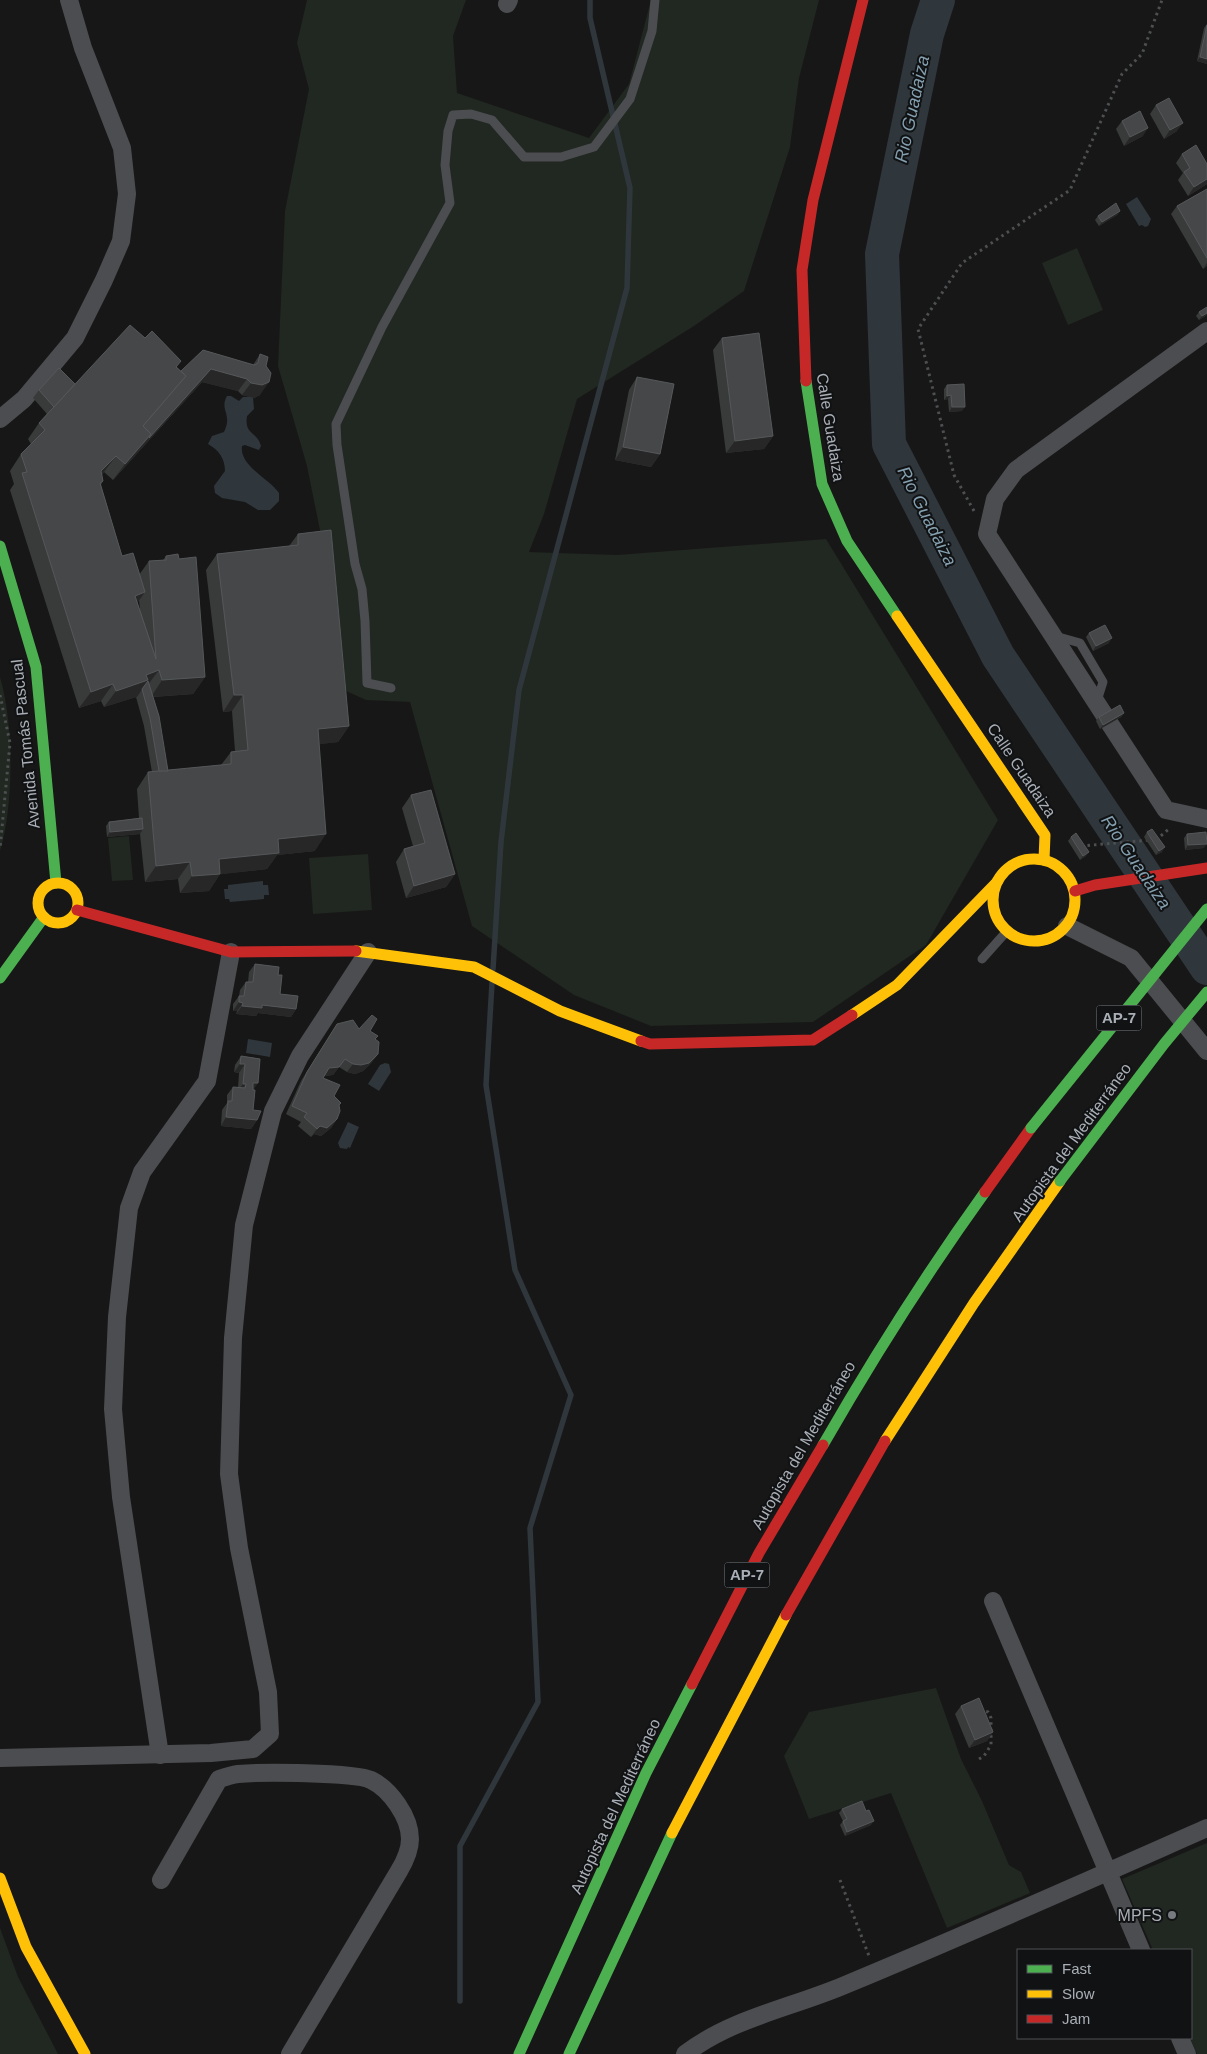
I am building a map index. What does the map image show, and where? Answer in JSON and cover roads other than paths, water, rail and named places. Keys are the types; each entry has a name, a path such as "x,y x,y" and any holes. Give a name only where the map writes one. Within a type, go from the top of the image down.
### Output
{"main road":[{"name":"Calle Guadaiza","path":"862,0 813,200 802,270 806,379 822,484 847,541 1046,835 1044,860"},
{"name":"Avenida Tomás Pascual","path":"0,546 36,667 56,883"},
{"path":"78,910 231,952 368,952 474,967 560,1012 650,1044 813,1040 897,985 997,882 1005,871 1016,863 1030,859 1044,860 1064,871 1075,891 1074,909 1067,926 1057,935 1044,940 1031,942 1018,938 1007,931 998,921 993,895 997,882"},
{"path":"1075,891 1095,884 1176,874 1207,868"},
{"path":"56,883 63,883 74,890 78,910 69,920 56,924 44,917 38,906 38,899 44,888 56,883"},
{"name":"Autopista del Mediterráneo","path":"519,2054 646,1773 759,1553 877,1352 952,1238 1031,1128 1207,909"},
{"path":"0,978 44,917"},
{"name":"Autopista del Mediterráneo","path":"568,2054 668,1840 781,1624 893,1426 974,1303 1060,1181 1164,1044 1207,992"},
{"path":"0,1878 26,1947 85,2054"}],"street":[{"path":"0,419 24,399 75,338 121,241 127,194 122,148 83,48 70,0"},
{"path":"1207,331 1016,470 994,499 987,534 1050,634 1166,810 1207,819"},
{"path":"1067,926 1131,958 1207,1051"},
{"path":"160,1755 121,1497 113,1408 117,1317 129,1208 142,1172 207,1081 231,952"},
{"path":"0,1758 160,1755 211,1752 254,1748 270,1734 268,1692 239,1548 229,1474 233,1338 244,1225 273,1111 300,1056 368,952"},
{"path":"993,1601 1141,1949"},
{"path":"211,1752 219,1779"},
{"path":"161,1880 219,1779 236,1774 256,1773 354,1776 371,1780 388,1792 400,1808 410,1838 407,1855 400,1871 290,2054"},
{"path":"685,2054 697,2045 741,2021 826,1993 1207,1828"},
{"path":"1180,2039 1187,2054"}],"lane":[{"path":"391,688 367,683 362,589 355,564 337,446 336,424 382,327 450,203 445,165 448,131 453,115 470,114 492,120 524,157 561,157 594,147 630,99 652,31 655,0"},
{"path":"982,959 1007,931"}],"waterway":[{"path":"493,969 501,842 519,690 627,288 630,188 590,18 590,0"},
{"name":"Rio Guadaiza","path":"938,0 927,34 882,254 889,444 998,656 1207,968"},
{"path":"460,2001 460,1846 538,1702 530,1528 571,1395 515,1270 486,1085 492,983"}],"place":[{"name":"MPFS","path":"1172,1915"}]}
